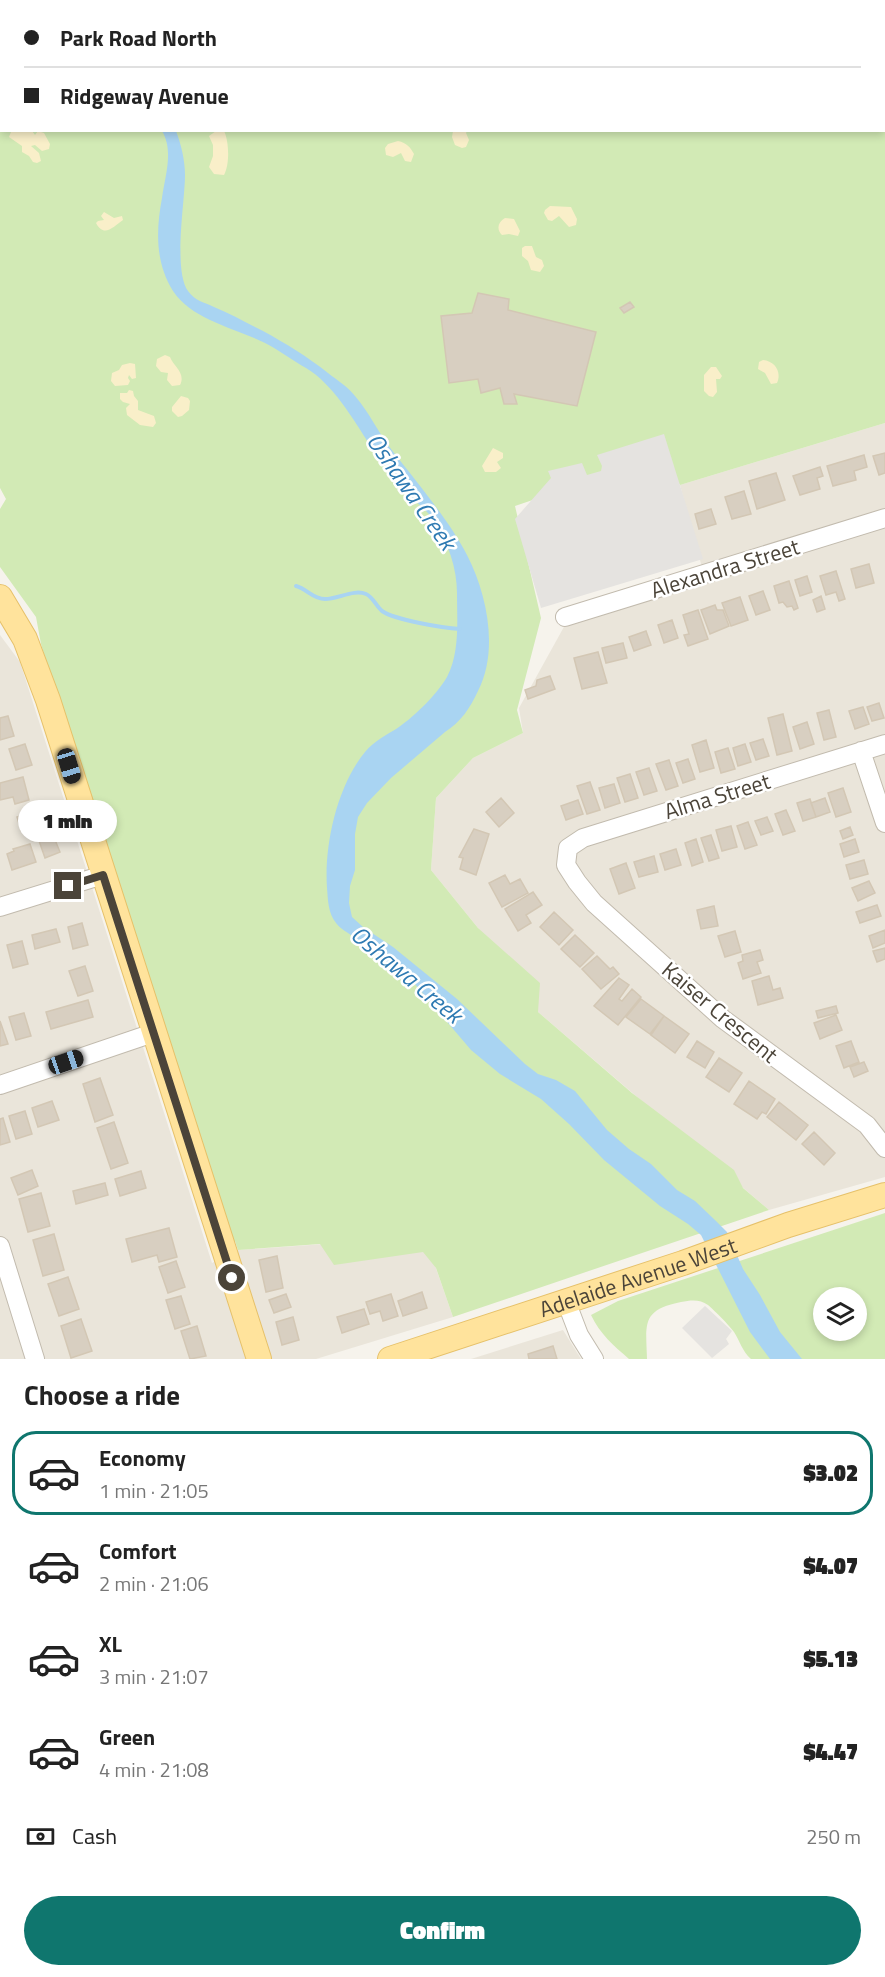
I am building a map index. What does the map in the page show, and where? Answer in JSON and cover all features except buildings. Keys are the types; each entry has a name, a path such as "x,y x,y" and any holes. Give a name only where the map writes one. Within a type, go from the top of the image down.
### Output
{"main road":[{"path":"0,597 25,639 48,700 259,1359"},
{"name":"Adelaide Avenue West","path":"390,1359 683,1263 788,1225 885,1195"}],"street":[{"name":"Alexandra Street","path":"565,617 885,518"},
{"name":"Alma Street","path":"566,865 568,848 583,837 885,744"},
{"path":"861,751 885,823"},
{"name":"Kaiser Crescent","path":"566,865 594,903 678,980 723,1019 867,1125 885,1148"},
{"path":"0,907 103,875"},
{"path":"0,1085 153,1033"},
{"path":"0,1246 35,1359"},
{"path":"566,1301 579,1335 594,1359"}],"shaded area":[{"path":"885,423 885,1177 769,1210 538,1012 478,928 431,870 436,798 473,758 523,733 519,708 570,616 704,575 680,485"},
{"path":"664,434 703,559 541,608 515,519 551,478 548,471 582,463 587,475 601,471 602,466 597,455"},
{"path":"0,635 20,662 212,1263 238,1250 425,1237 453,1317 316,1359 0,1359"},
{"path":"705,1306 732,1331 726,1339 729,1344 712,1358 682,1328"},
{"path":"563,1330 581,1359 471,1359"}],"green space":[{"path":"0,132 885,132 885,423 680,485 659,457 515,506 541,618 517,710 523,733 473,758 436,798 431,870 478,928 540,983 538,1012 632,1093 734,1170 743,1188 769,1210 453,1317 436,1268 423,1252 334,1265 320,1244 238,1250 235,1241 218,1245 41,644 36,617 0,567 0,509 6,499 0,488"},
{"path":"885,1213 885,1359 751,1359 734,1332 718,1314 705,1303 692,1300 668,1305 652,1314 646,1336 647,1359 629,1359 603,1334 591,1315 618,1301"}],"sand":[{"path":"11,132 33,132 35,135 41,132 50,144 49,149 42,151 35,145 31,146 39,153 41,161 33,162 22,152 22,146 9,137"},
{"path":"215,132 224,132 228,159 224,175 214,174 209,167 213,156 213,145 209,136"},
{"path":"453,132 466,132 469,140 466,147 462,148 455,145"},
{"path":"398,141 410,147 414,154 411,162 405,161 401,153 393,157 386,155 385,148 388,144"},
{"path":"550,206 571,207 577,219 576,225 569,227 559,216 552,221 548,220 544,213"},
{"path":"104,212 114,218 122,216 123,220 109,230 102,230 96,223 104,220 101,216"},
{"path":"505,218 514,219 520,231 518,236 500,233 499,226"},
{"path":"532,246 536,257 542,260 544,266 540,272 531,270 528,261 522,256 522,248"},
{"path":"165,355 170,357 181,374 180,385 172,386 167,380 168,373 161,372 156,366 157,359"},
{"path":"763,360 771,362 778,371 777,383 771,384 765,373 758,369 759,362"},
{"path":"135,364 136,378 132,379 129,375 128,385 115,386 111,381 112,373 119,370 122,365"},
{"path":"711,367 716,367 722,376 716,379 717,392 713,397 704,391 704,375"},
{"path":"129,390 133,391 138,401 138,410 154,416 156,423 153,427 140,425 127,415 126,408 130,404 120,399 120,393 127,393"},
{"path":"181,396 190,401 189,410 178,417 172,411 172,407"},
{"path":"493,448 503,453 503,458 497,462 501,468 496,472 485,472 482,466"}],"water":[{"name":"Oshawa Creek","path":"162,132 176,132 183,158 185,175 180,252 181,268 188,291 197,299 288,345 352,393 460,542 474,570 485,604 489,640 488,658 484,675 472,703 456,724 391,778 367,803 358,817 355,834 355,870 350,886 349,903 352,917 457,999 525,1064 538,1074 556,1080 575,1091 607,1130 651,1164 677,1190 695,1201 716,1221 727,1232 743,1269 780,1332 802,1359 770,1359 750,1332 701,1235 660,1206 604,1160 541,1099 500,1074 471,1050 414,983 403,977 342,929 333,919 328,902 328,853 334,817 340,799 355,766 365,752 419,711 447,677 454,657 457,636 457,584 453,565 448,547 435,522 386,467 342,403 325,383 306,368 270,346 191,309 173,291 163,269 158,246 160,210 168,155"}],"waterway":[{"path":"296,586 321,599 356,593 366,594 382,611 388,614 420,623 460,629"}],"route":[{"path":"68,886 103,875 232,1278"}]}
